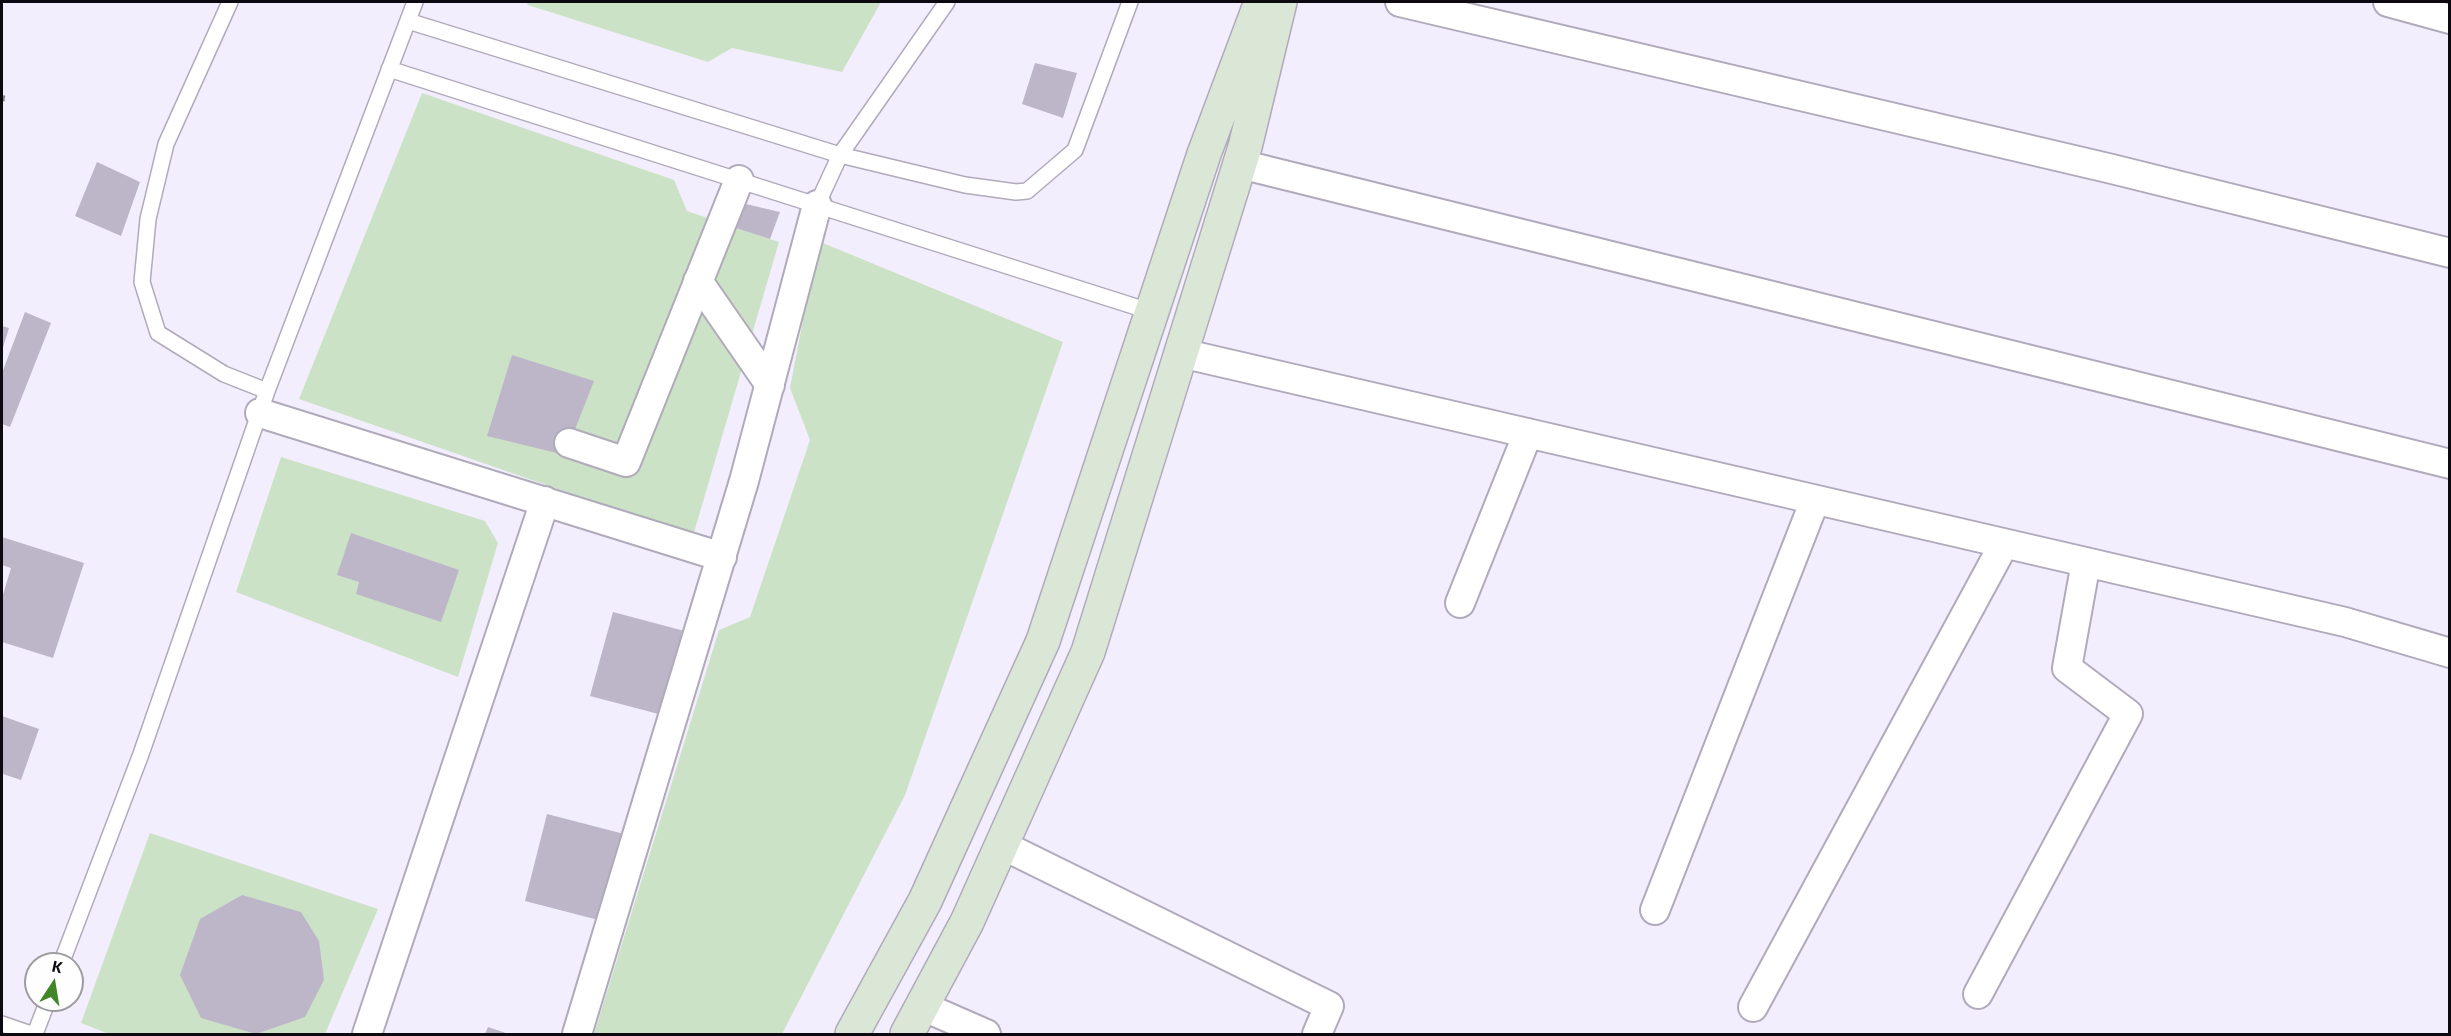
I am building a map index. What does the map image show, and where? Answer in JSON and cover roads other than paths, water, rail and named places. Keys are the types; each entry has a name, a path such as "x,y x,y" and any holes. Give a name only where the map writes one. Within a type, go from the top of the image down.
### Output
{"main road":[{"path":"852,1035 925,900 1043,641 1204,154 1261,2"},
{"path":"907,1035 967,922 1088,652 1240,164 1280,2"}],"street":[{"path":"1400,2 2100,167 2450,253"},
{"path":"2388,2 2450,19"},
{"path":"1240,164 2450,464"},
{"path":"570,443 626,462 739,180"},
{"path":"577,1035 722,557 817,205"},
{"path":"698,281 770,385"},
{"path":"1181,353 2345,622 2450,653"},
{"path":"264,402 545,501 722,557"},
{"path":"1460,603 1528,433"},
{"path":"1655,910 1815,500"},
{"path":"367,1035 545,501"},
{"path":"1753,1007 2004,544"},
{"path":"1978,994 2128,714 2067,668 2086,562"},
{"path":"1002,845 1329,1006 1317,1035"},
{"path":"922,1006 986,1035"}],"lane":[{"path":"230,2 166,144 147,219 142,282 158,333 264,402"},
{"path":"66,952 141,754 264,402 415,2"},
{"path":"817,205 840,155 947,2"},
{"path":"408,21 840,155 966,185 1016,192 1027,190 1075,150 1130,2"},
{"path":"389,69 1152,312"},
{"path":"2,1024 33,1035 43,1012"}]}
